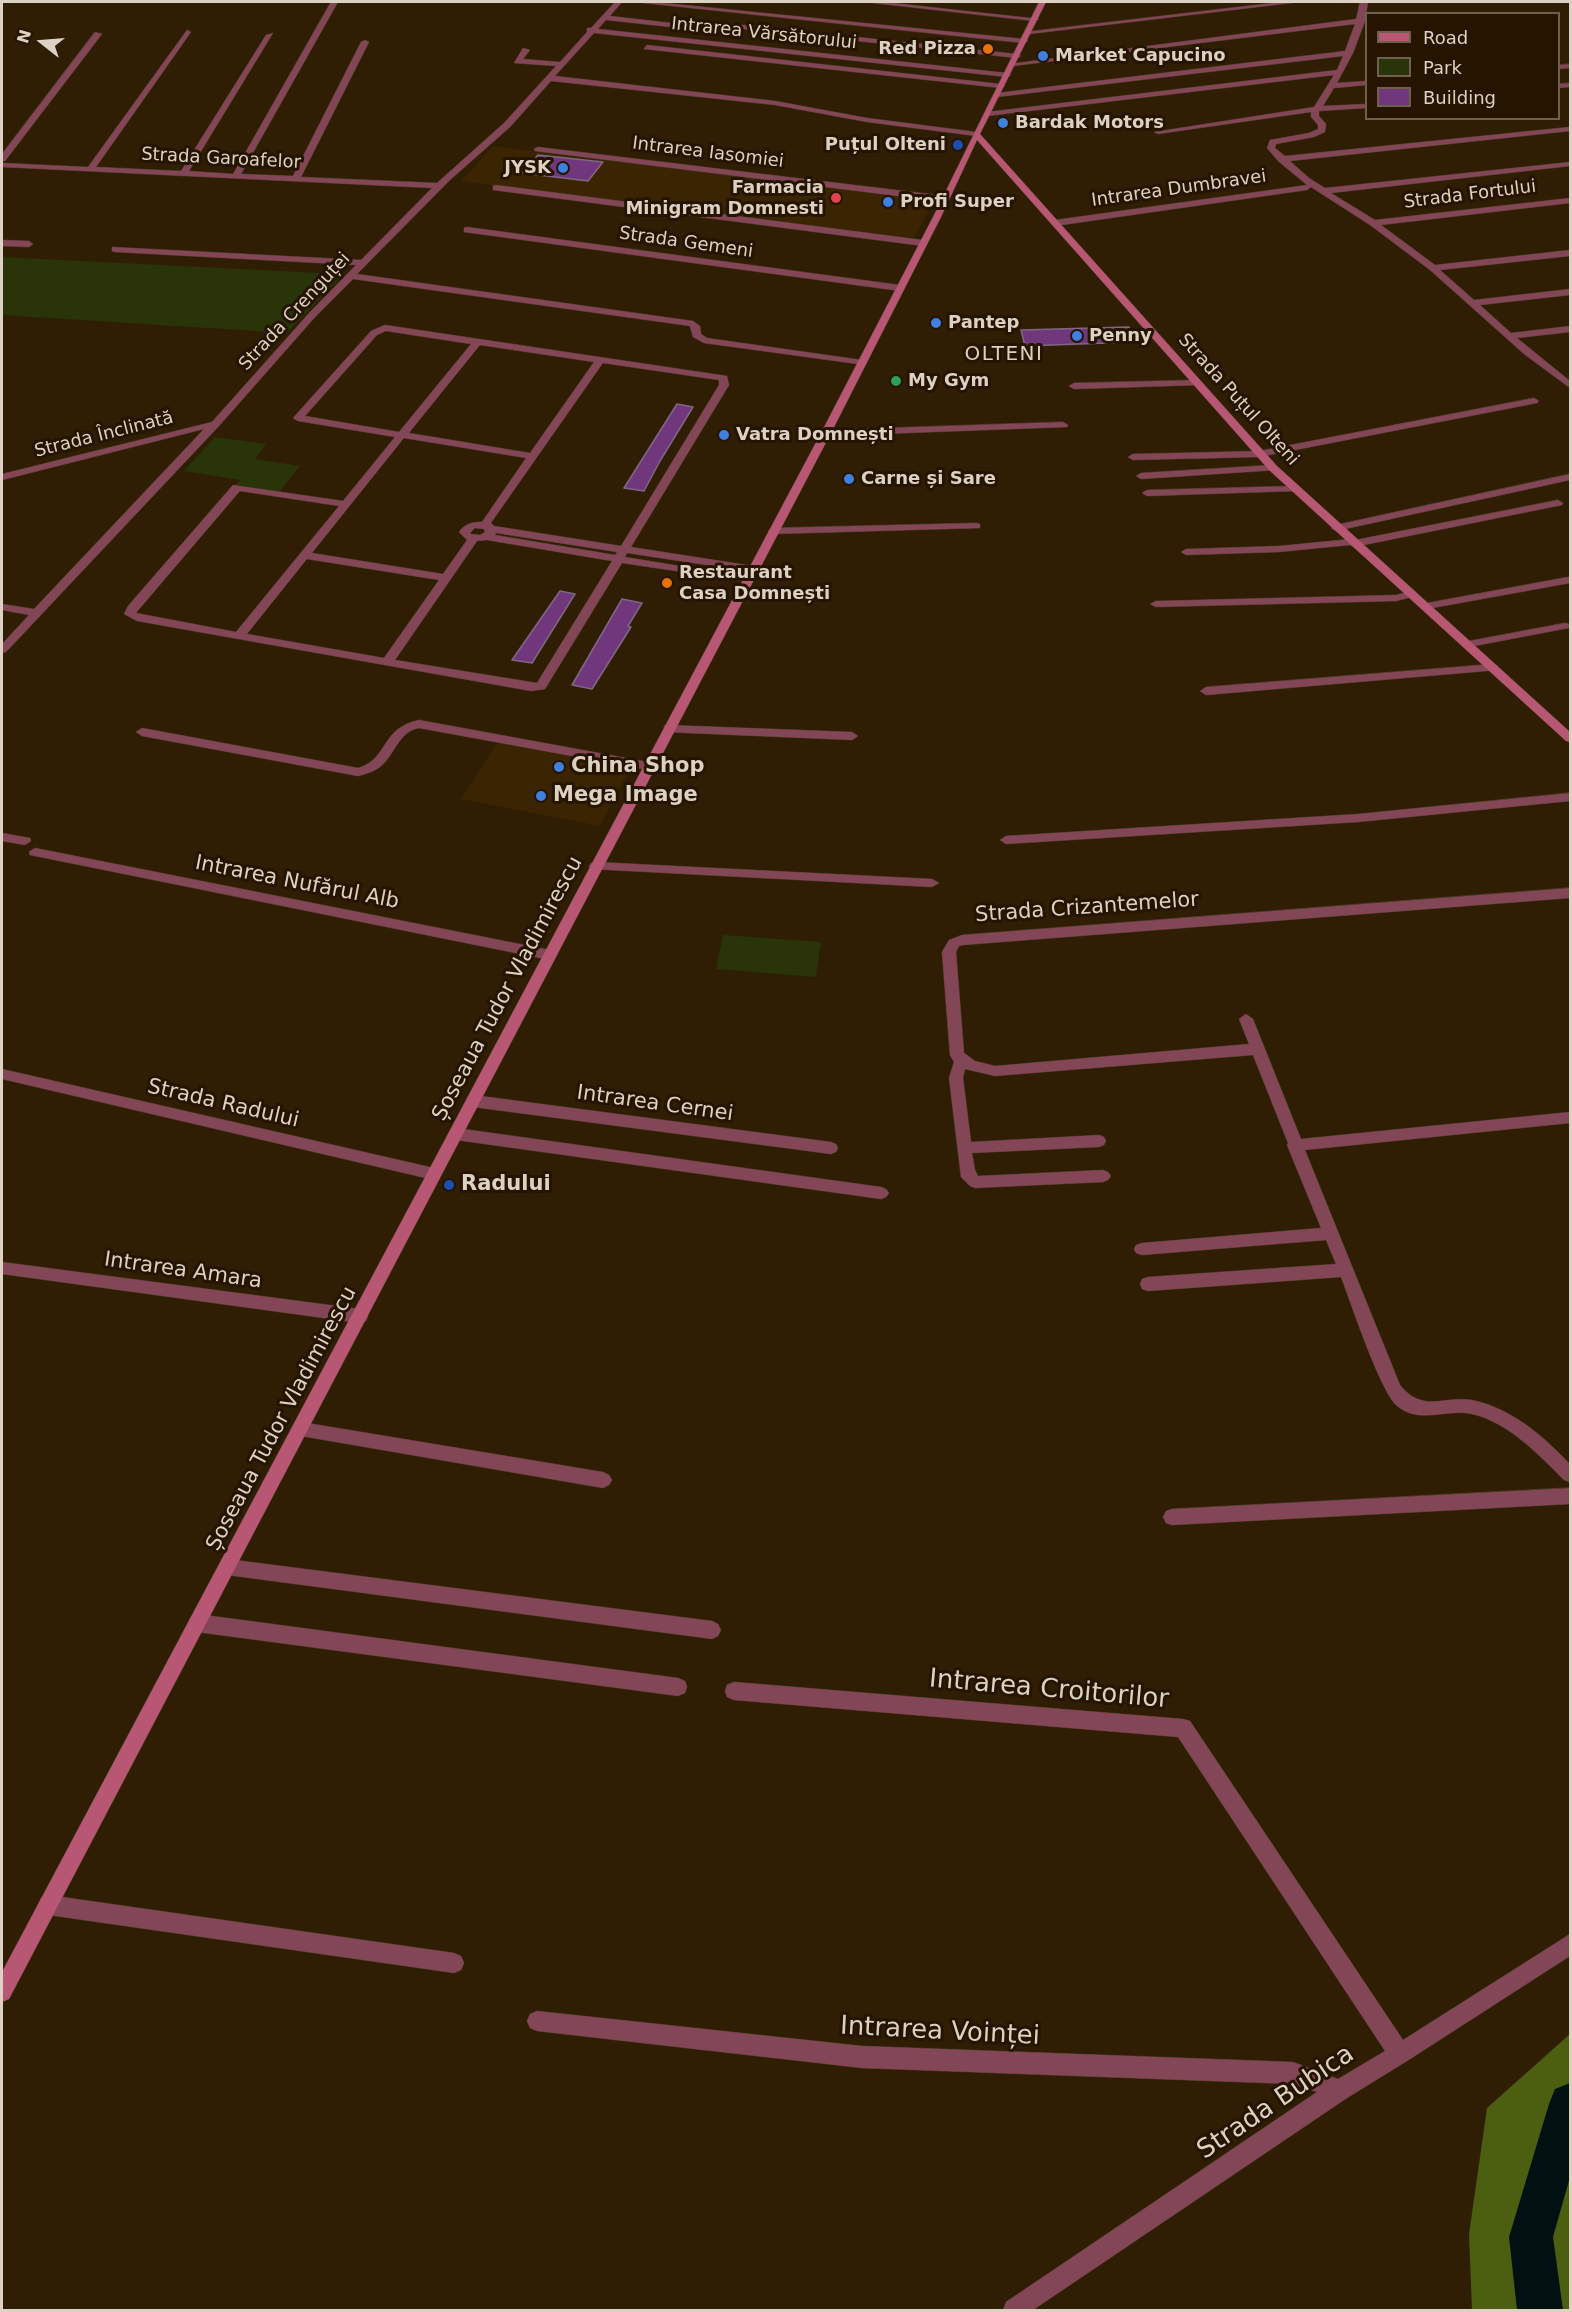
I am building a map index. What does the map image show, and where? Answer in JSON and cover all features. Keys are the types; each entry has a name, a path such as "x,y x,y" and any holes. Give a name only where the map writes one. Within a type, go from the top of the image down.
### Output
{"main road":[{"name":"Șoseaua Tudor Vladimirescu","path":"2,1992 826,432 946,199 1042,2"},
{"name":"Strada Puțul Olteni","path":"976,134 1259,454 1293,489 1469,644 1570,738"}],"street":[{"path":"236,176 334,2"},
{"name":"Strada Crenguței","path":"2,650 215,424 350,276 439,186 507,124 616,2"},
{"path":"638,2 1024,41"},
{"path":"868,2 1035,19"},
{"path":"1029,32 1296,2"},
{"path":"1364,2 1361,21 1349,53 1333,86 1314,114 1322,124 1322,130 1311,135 1273,142 1272,148 1281,159 1570,129"},
{"path":"603,17 680,26 734,26 1017,56"},
{"path":"1013,64 1361,21"},
{"name":"Intrarea Vărsătorului","path":"590,30 1007,75"},
{"path":"90,169 187,32"},
{"path":"2,159 98,34"},
{"path":"183,174 270,35"},
{"path":"296,179 365,42"},
{"path":"647,47 1001,86"},
{"path":"526,50 517,61 559,64"},
{"path":"997,95 1349,53"},
{"path":"987,114 1340,72"},
{"path":"548,78 775,103 867,120 976,134"},
{"path":"1333,86 1365,83"},
{"path":"1158,132 1317,109 1365,106"},
{"name":"Intrarea Iasomiei","path":"538,149 946,199"},
{"name":"Strada Fortului","path":"1281,159 1322,191 1373,223 1433,268 1509,336 1570,385"},
{"path":"1322,191 1570,164"},
{"name":"Strada Garoafelor","path":"2,165 439,186"},
{"name":"Intrarea Dumbravei","path":"1055,223 1307,187"},
{"path":"496,188 923,243"},
{"name":"Strada Fortului","path":"1373,223 1570,200"},
{"name":"Strada Gemeni","path":"467,230 900,288"},
{"path":"2,243 29,244"},
{"path":"115,249 363,263"},
{"path":"1433,268 1570,253"},
{"path":"350,276 693,324 697,328 696,335 704,340 862,363"},
{"path":"1471,303 1570,292"},
{"path":"342,508 230,496 132,608 130,614 137,618 387,662 531,687 541,686 725,380 715,375 380,329 298,418 531,456"},
{"path":"1509,336 1570,329"},
{"path":"240,635 478,341"},
{"path":"488,530 531,456 601,359"},
{"path":"1074,386 1198,383"},
{"path":"1133,457 1259,454 1534,401"},
{"name":"Strada Înclinată","path":"2,477 215,424"},
{"path":"826,432 1063,425"},
{"path":"1141,476 1273,468"},
{"path":"1336,528 1570,477"},
{"path":"1147,493 1293,489"},
{"path":"1186,552 1353,543 1558,503"},
{"path":"387,662 473,539 465,535 466,529 473,525 556,544 750,574"},
{"path":"774,531 976,526"},
{"path":"304,555 446,578"},
{"path":"1426,606 1568,580"},
{"path":"1156,604 1396,598 1412,594"},
{"path":"2,607 37,613"},
{"path":"1469,644 1565,626"},
{"path":"1206,691 1494,668"},
{"path":"142,732 357,772 370,771 403,728 410,724 419,724 648,766"},
{"path":"668,729 852,736"},
{"path":"1006,840 1346,819 1570,797"},
{"name":"Intrarea Nufărul Alb","path":"2,837 30,847 550,955"},
{"path":"596,866 933,883"},
{"name":"Strada Crizantemelor","path":"962,1061 957,1056 955,1047 949,952 954,943 962,940 1570,893"},
{"path":"1246,1019 1393,1389 1400,1400 1406,1406 1417,1409 1472,1406 1481,1409 1533,1439 1570,1475"},
{"path":"1103,1176 975,1182 969,1178 956,1078 962,1061 981,1069 995,1071 1257,1049"},
{"name":"Strada Radului","path":"2,1074 434,1174"},
{"name":"Intrarea Cernei","path":"473,1101 831,1148"},
{"path":"1294,1144 1570,1117"},
{"path":"456,1134 881,1193"},
{"path":"964,1148 1099,1141"},
{"path":"1142,1249 1332,1233"},
{"name":"Intrarea Amara","path":"2,1268 360,1316"},
{"path":"1148,1284 1346,1270"},
{"path":"301,1429 603,1480"},
{"path":"1172,1517 1570,1497"},
{"path":"227,1567 712,1630"},
{"path":"197,1623 678,1687"},
{"name":"Intrarea Croitorilor","path":"734,1691 1183,1728 1400,2054"},
{"path":"48,1905 454,1964"},
{"name":"Strada Bubica","path":"1014,2310 1041,2294 1340,2090 1570,1944"},
{"name":"Intrarea Voinței","path":"537,2021 862,2057 1293,2073 1340,2090"}],"shaded area":[{"path":"493,146 934,200 914,238 461,181"},
{"path":"497,743 631,767 600,826 461,799"}],"green space":[{"path":"2,257 344,274 287,333 2,315"},
{"path":"215,437 266,444 255,459 300,466 279,492 236,485 240,480 184,471"},
{"path":"723,935 821,942 816,977 716,969"},
{"path":"1570,2034 1570,2310 1472,2310 1469,2234 1487,2108"}],"building":[{"name":"JYSK","path":"538,155 603,162 588,181 522,173"},
{"name":"Penny","path":"1129,327 1134,342 1025,346 1021,330"},
{"path":"677,404 693,407 644,491 624,488"},
{"path":"560,591 575,594 532,663 512,660"},
{"path":"622,599 642,603 628,626 631,627 592,689 572,685"}],"waterway":[{"path":"1540,2310 1531,2237 1570,2104"}],"place":[{"name":"Red Pizza","path":"988,49"},
{"name":"Market Capucino","path":"1043,56"},
{"name":"Bardak Motors","path":"1003,123"},
{"name":"Puțul Olteni","path":"958,145"},
{"name":"JYSK","path":"563,168"},
{"name":"Farmacia Minigram Domnesti","path":"836,198"},
{"name":"Profi Super","path":"888,202"},
{"name":"Pantep","path":"936,323"},
{"name":"Penny","path":"1077,336"},
{"name":"My Gym","path":"896,381"},
{"name":"Vatra Domnești","path":"724,435"},
{"name":"Carne și Sare","path":"849,479"},
{"name":"Restaurant Casa Domnești","path":"667,583"},
{"name":"China Shop","path":"559,767"},
{"name":"Mega Image","path":"541,796"},
{"name":"Radului","path":"449,1185"}],"district":[{"name":"OLTENI","path":"1004,355"}]}
